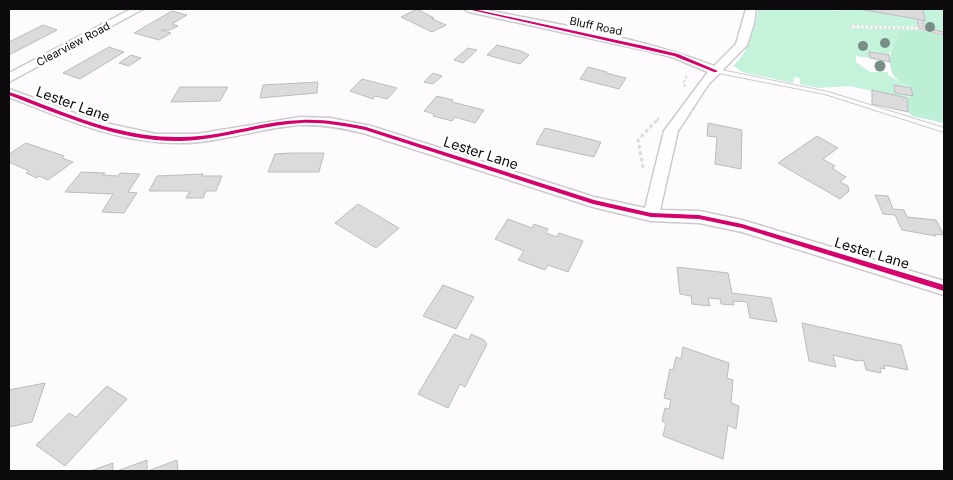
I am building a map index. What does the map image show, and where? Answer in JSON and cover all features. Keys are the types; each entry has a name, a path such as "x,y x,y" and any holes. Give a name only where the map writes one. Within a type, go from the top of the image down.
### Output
{"street":[{"name":"Clearview Road","path":"9,78 138,9"},
{"name":"Bluff Road","path":"469,9 676,55 716,71"},
{"path":"651,215 671,131 704,83 741,45 749,23 751,9"},
{"name":"Lester Lane","path":"9,93 102,129 133,137 158,139 211,137 277,124 317,120 334,122 366,129 593,202 651,215 699,217 742,226 944,288"}],"lane":[{"path":"716,71 826,93 944,130"}],"path":[{"path":"920,20 921,29"},
{"path":"850,26 921,29 944,34"},
{"path":"683,93 685,77 698,64"},
{"path":"644,170 638,140 665,111"}],"green space":[{"path":"758,9 826,9 839,11 840,9 859,9 916,19 918,27 850,25 851,28 900,29 889,55 870,52 870,58 856,56 856,62 870,72 888,72 888,75 911,88 895,85 895,93 913,96 907,98 849,86 819,88 800,84 800,78 794,77 793,83 742,72 734,66 744,53 757,18"},
{"path":"923,9 944,9 944,32 926,28"},
{"path":"900,29 919,30 944,35 944,123 912,116 908,112 907,98 913,96 911,88 895,78 890,64 891,52"}],"building":[{"path":"417,9 434,18 432,19 446,25 432,32 401,17"},
{"path":"859,9 923,9 925,21 917,19"},
{"path":"172,11 187,15 172,24 178,26 170,30 161,30 171,33 159,40 134,33"},
{"path":"917,19 924,21 924,28 944,32 944,35 919,29"},
{"path":"43,25 57,30 9,55 9,42"},
{"path":"497,45 529,55 520,64 487,55"},
{"path":"109,47 124,52 80,79 63,73"},
{"path":"468,48 477,50 463,63 454,60"},
{"path":"869,52 889,55 890,62 870,58"},
{"path":"131,55 141,58 129,66 119,63"},
{"path":"588,67 626,78 619,89 580,79"},
{"path":"433,73 442,76 433,84 424,82"},
{"path":"362,79 397,88 387,99 375,96 373,99 350,91"},
{"path":"318,82 317,93 260,98 263,85"},
{"path":"894,85 911,88 913,96 895,93"},
{"path":"180,87 228,87 220,101 171,102"},
{"path":"872,90 907,98 908,112 872,104"},
{"path":"437,96 484,110 475,123 455,117 452,121 433,116 434,114 424,111"},
{"path":"708,123 742,130 741,169 715,164 717,137 707,136"},
{"path":"545,128 601,142 594,157 536,144"},
{"path":"817,136 838,148 823,159 835,166 832,168 846,177 840,182 848,186 849,191 840,199 778,163"},
{"path":"26,143 64,156 62,158 73,162 48,180 39,176 37,178 26,173 29,171 9,162 9,154"},
{"path":"324,153 319,172 268,172 275,154"},
{"path":"81,172 105,173 103,175 118,176 120,173 140,174 128,192 137,193 124,213 102,212 113,194 65,192"},
{"path":"203,174 202,176 222,176 216,191 206,191 203,198 186,198 190,191 149,191 157,176"},
{"path":"875,195 888,196 893,209 904,210 907,217 936,220 944,235 935,234 936,236 902,230 895,215 883,214"},
{"path":"358,204 399,228 376,248 335,223"},
{"path":"508,219 532,228 534,224 548,229 546,233 557,237 559,233 583,241 568,272 548,265 545,270 518,260 524,251 495,239"},
{"path":"677,267 728,273 732,293 771,298 777,322 750,318 747,302 733,301 734,305 721,304 720,299 708,298 710,306 692,304 691,296 680,294"},
{"path":"443,285 474,297 456,329 423,316"},
{"path":"802,323 901,345 908,370 884,365 885,369 880,368 881,373 866,370 864,361 833,355 836,367 809,361"},
{"path":"454,334 469,340 471,334 484,340 487,344 465,387 460,384 448,408 418,394"},
{"path":"683,347 729,363 727,378 733,380 731,403 739,406 736,429 728,425 723,459 663,436 666,423 662,421 665,408 669,409 671,400 664,398 670,369 673,370 676,357 681,359"},
{"path":"45,383 32,422 9,427 9,390"},
{"path":"107,386 127,399 65,466 36,445 69,413 76,417"},
{"path":"147,460 147,471 117,471"},
{"path":"177,460 178,471 148,471"},
{"path":"113,463 113,471 90,471"}],"cycle path":[{"path":"469,9 676,55 716,71"},
{"path":"9,93 92,124 134,135 156,138 179,139 214,136 300,121 324,121 366,129 593,202 651,215 699,217 742,226 944,288"}]}
